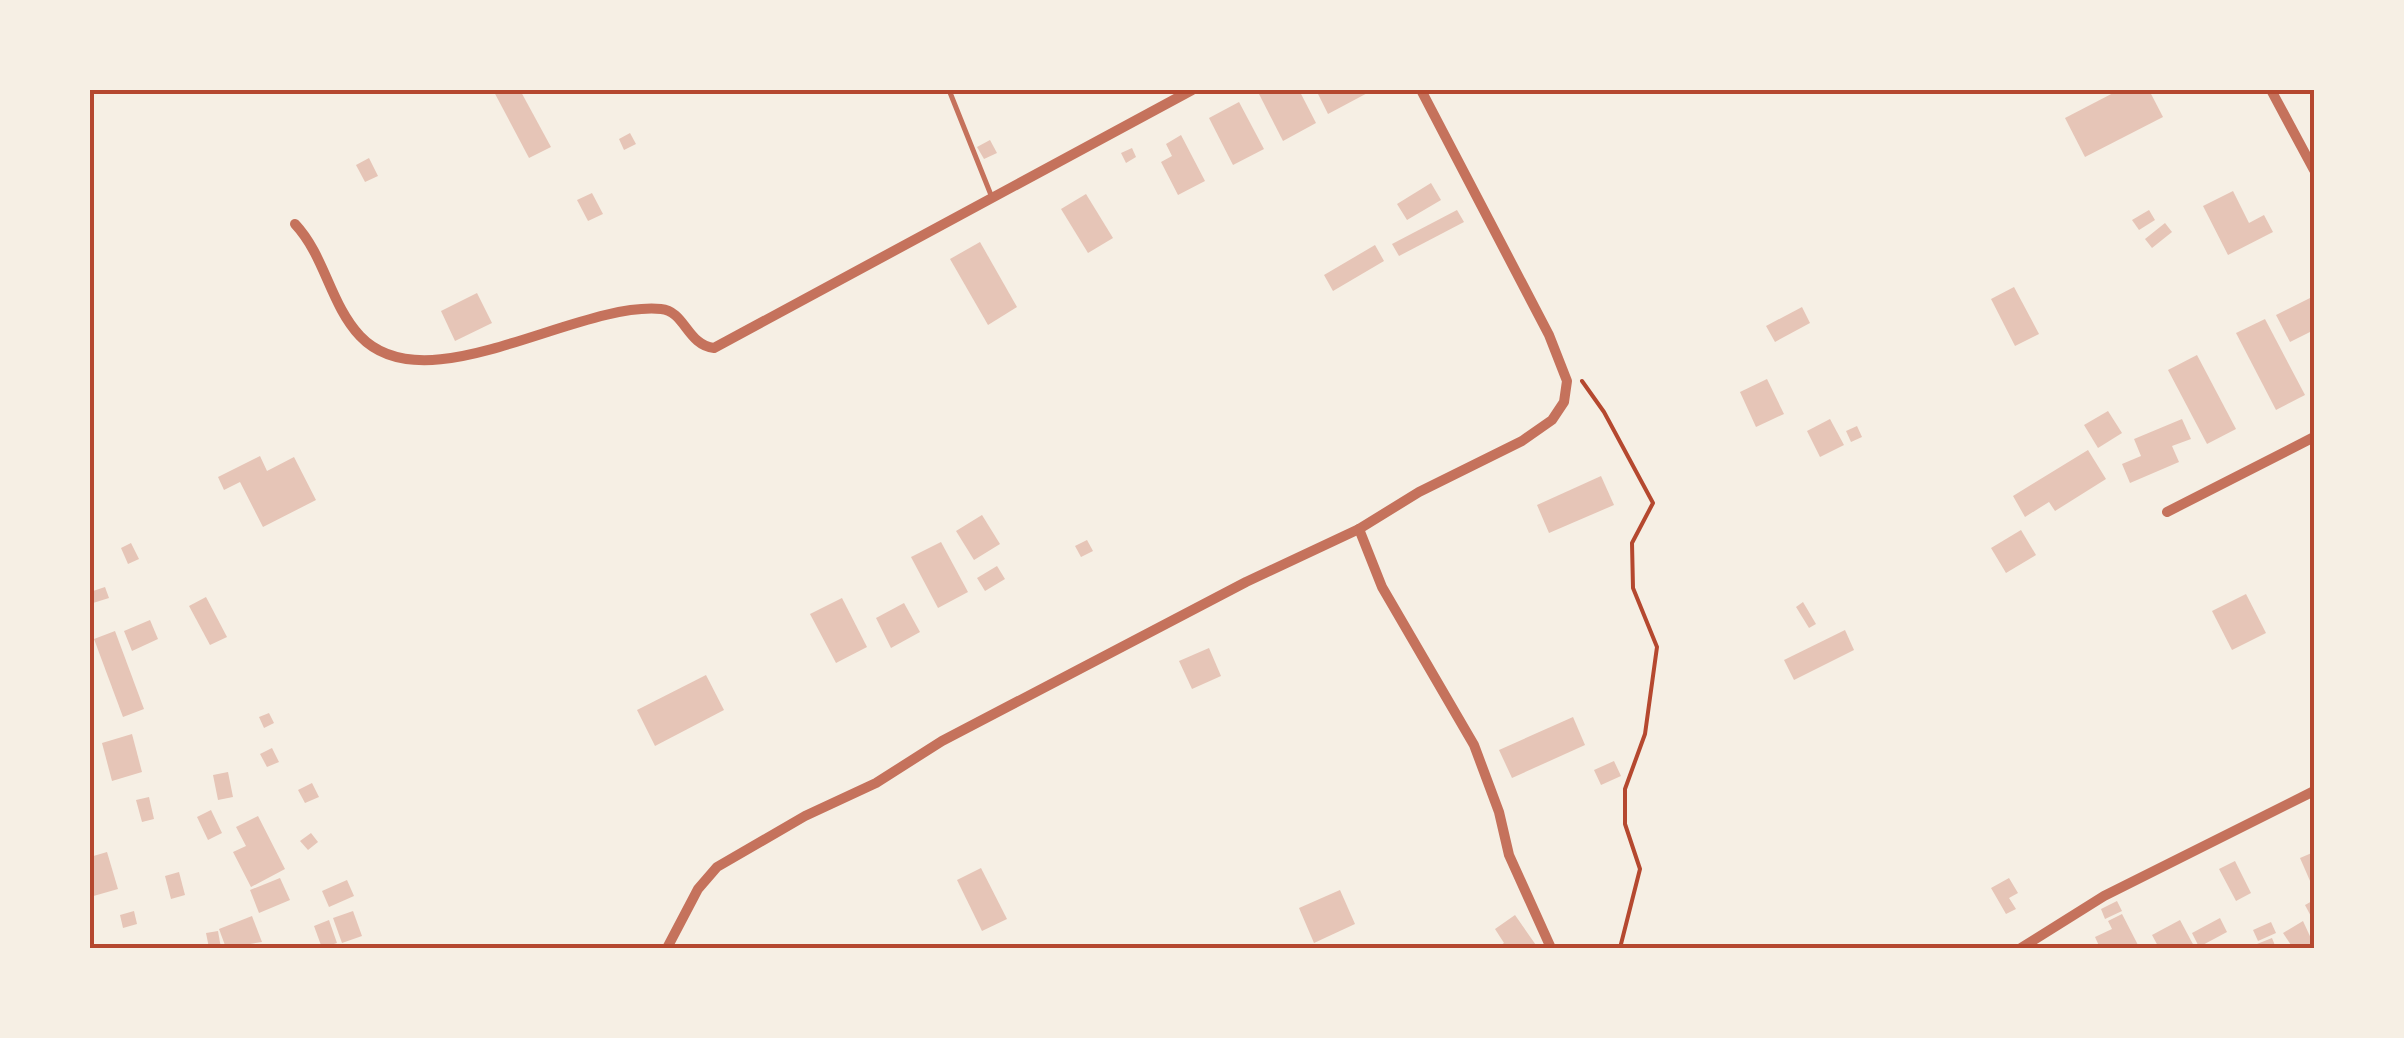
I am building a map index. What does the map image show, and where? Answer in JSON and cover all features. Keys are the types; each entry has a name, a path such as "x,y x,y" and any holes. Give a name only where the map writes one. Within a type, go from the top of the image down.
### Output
{"street":[{"path":"295,224 311,241 343,313 362,338 392,357 418,363 489,350 601,313 662,309 674,314 697,344 714,348 991,195 1192,90"},
{"path":"667,948 698,889 717,867 805,816 876,783 942,742 1522,442 1552,420 1564,402 1567,381 1549,335 1422,90"},
{"path":"2271,90 2314,170"},
{"path":"2166,512 2314,437"},
{"path":"1359,529 1382,587 1474,745 1499,812 1509,855 1551,948"},
{"path":"2021,948 2104,896 2314,791"}],"lane":[{"path":"949,90 991,195"}],"path":[{"path":"1576,373 1604,412 1652,503 1632,543 1632,588 1657,647 1645,734 1624,789 1625,824 1640,869 1620,948"}],"building":[{"path":"493,90 520,90 551,147 529,158"},
{"path":"1299,90 1316,123 1283,141 1258,92"},
{"path":"1316,90 1373,90 1328,114"},
{"path":"2119,90 2149,90 2163,117 2085,157 2065,118"},
{"path":"1239,102 1264,149 1233,165 1209,118"},
{"path":"630,133 636,144 624,150 619,139"},
{"path":"1181,135 1205,181 1178,195 1161,162 1172,156 1166,144"},
{"path":"990,140 997,153 984,159 977,147"},
{"path":"1132,148 1136,157 1126,163 1121,153"},
{"path":"369,158 378,176 365,182 356,165"},
{"path":"1431,183 1441,200 1407,220 1397,204"},
{"path":"2233,191 2249,223 2264,215 2273,232 2228,255 2203,206"},
{"path":"592,193 603,214 588,221 577,200"},
{"path":"1086,194 1113,238 1088,253 1061,209"},
{"path":"1457,210 1464,222 1399,256 1392,244"},
{"path":"2149,210 2155,220 2139,230 2132,220"},
{"path":"2165,223 2172,232 2152,248 2145,239"},
{"path":"980,242 1017,307 988,325 950,259"},
{"path":"1375,245 1384,261 1333,291 1324,275"},
{"path":"2014,287 2039,334 2015,346 1991,299"},
{"path":"477,293 492,323 455,341 441,311"},
{"path":"2314,296 2314,330 2290,342 2276,315"},
{"path":"1802,307 1810,323 1775,342 1766,326"},
{"path":"2265,319 2305,395 2276,410 2236,333"},
{"path":"2197,355 2236,429 2207,444 2168,370"},
{"path":"1767,379 1784,414 1756,427 1740,392"},
{"path":"2108,411 2122,433 2098,448 2084,425"},
{"path":"1830,419 1844,445 1820,457 1807,431"},
{"path":"2182,419 2191,439 2172,446 2179,462 2130,483 2122,464 2141,456 2134,439"},
{"path":"1857,426 1862,437 1851,442 1846,431"},
{"path":"2088,450 2106,479 2055,511 2049,502 2025,517 2013,496"},
{"path":"260,456 267,471 294,457 316,500 263,527 240,482 224,490 218,477"},
{"path":"1601,476 1614,505 1549,533 1537,505"},
{"path":"982,515 1000,544 974,560 956,531"},
{"path":"2021,530 2036,555 2006,573 1991,548"},
{"path":"1087,540 1093,551 1081,557 1075,546"},
{"path":"941,542 968,592 938,608 911,557"},
{"path":"131,543 139,559 128,564 121,548"},
{"path":"997,566 1005,579 985,591 977,578"},
{"path":"105,587 109,598 93,603 90,592"},
{"path":"2246,594 2266,633 2232,650 2212,611"},
{"path":"206,597 227,637 210,645 189,606"},
{"path":"842,598 867,647 836,663 810,614"},
{"path":"1803,602 1816,624 1809,628 1796,607"},
{"path":"904,603 920,632 891,648 876,618"},
{"path":"150,620 158,639 132,651 124,631"},
{"path":"1845,630 1854,650 1794,680 1784,660"},
{"path":"115,631 144,709 123,717 94,639"},
{"path":"1209,648 1221,676 1192,689 1179,661"},
{"path":"706,675 724,710 655,746 637,710"},
{"path":"269,713 274,723 264,728 259,717"},
{"path":"1573,717 1585,745 1512,778 1499,750"},
{"path":"132,734 142,772 112,781 102,743"},
{"path":"272,748 279,762 267,767 260,754"},
{"path":"1614,761 1621,776 1601,785 1594,770"},
{"path":"228,772 233,797 218,800 213,775"},
{"path":"312,783 319,797 305,803 298,790"},
{"path":"149,797 154,819 142,822 136,800"},
{"path":"211,810 222,833 208,840 197,817"},
{"path":"258,816 285,869 251,887 233,852 246,846 236,827"},
{"path":"311,833 318,842 308,850 300,841"},
{"path":"107,852 118,889 90,897 90,857"},
{"path":"2314,852 2314,890 2300,858"},
{"path":"2235,861 2251,893 2236,901 2219,869"},
{"path":"981,868 1007,919 982,931 957,880"},
{"path":"179,872 185,895 171,899 165,876"},
{"path":"280,878 290,900 259,913 250,890"},
{"path":"2009,878 2018,893 2009,898 2016,909 2006,914 1991,888"},
{"path":"347,880 354,896 329,907 322,891"},
{"path":"1340,890 1355,924 1314,943 1299,908"},
{"path":"2314,900 2314,922 2305,905"},
{"path":"2117,901 2122,911 2105,919 2101,909"},
{"path":"134,911 137,924 123,928 120,915"},
{"path":"353,911 362,936 342,943 333,918"},
{"path":"2122,914 2138,945 2100,948 2095,937 2112,929 2108,921"},
{"path":"1515,915 1538,948 1497,948 1504,943 1495,929"},
{"path":"252,916 262,942 226,948 219,929"},
{"path":"2220,918 2227,932 2199,947 2192,933"},
{"path":"329,920 337,943 322,948 314,926"},
{"path":"2180,920 2195,948 2159,948 2152,935"},
{"path":"2303,921 2314,945 2293,948 2283,933"},
{"path":"2271,922 2276,933 2258,941 2253,930"},
{"path":"218,931 221,948 209,948 206,933"},
{"path":"2272,938 2276,948 2259,948 2257,944"}]}
